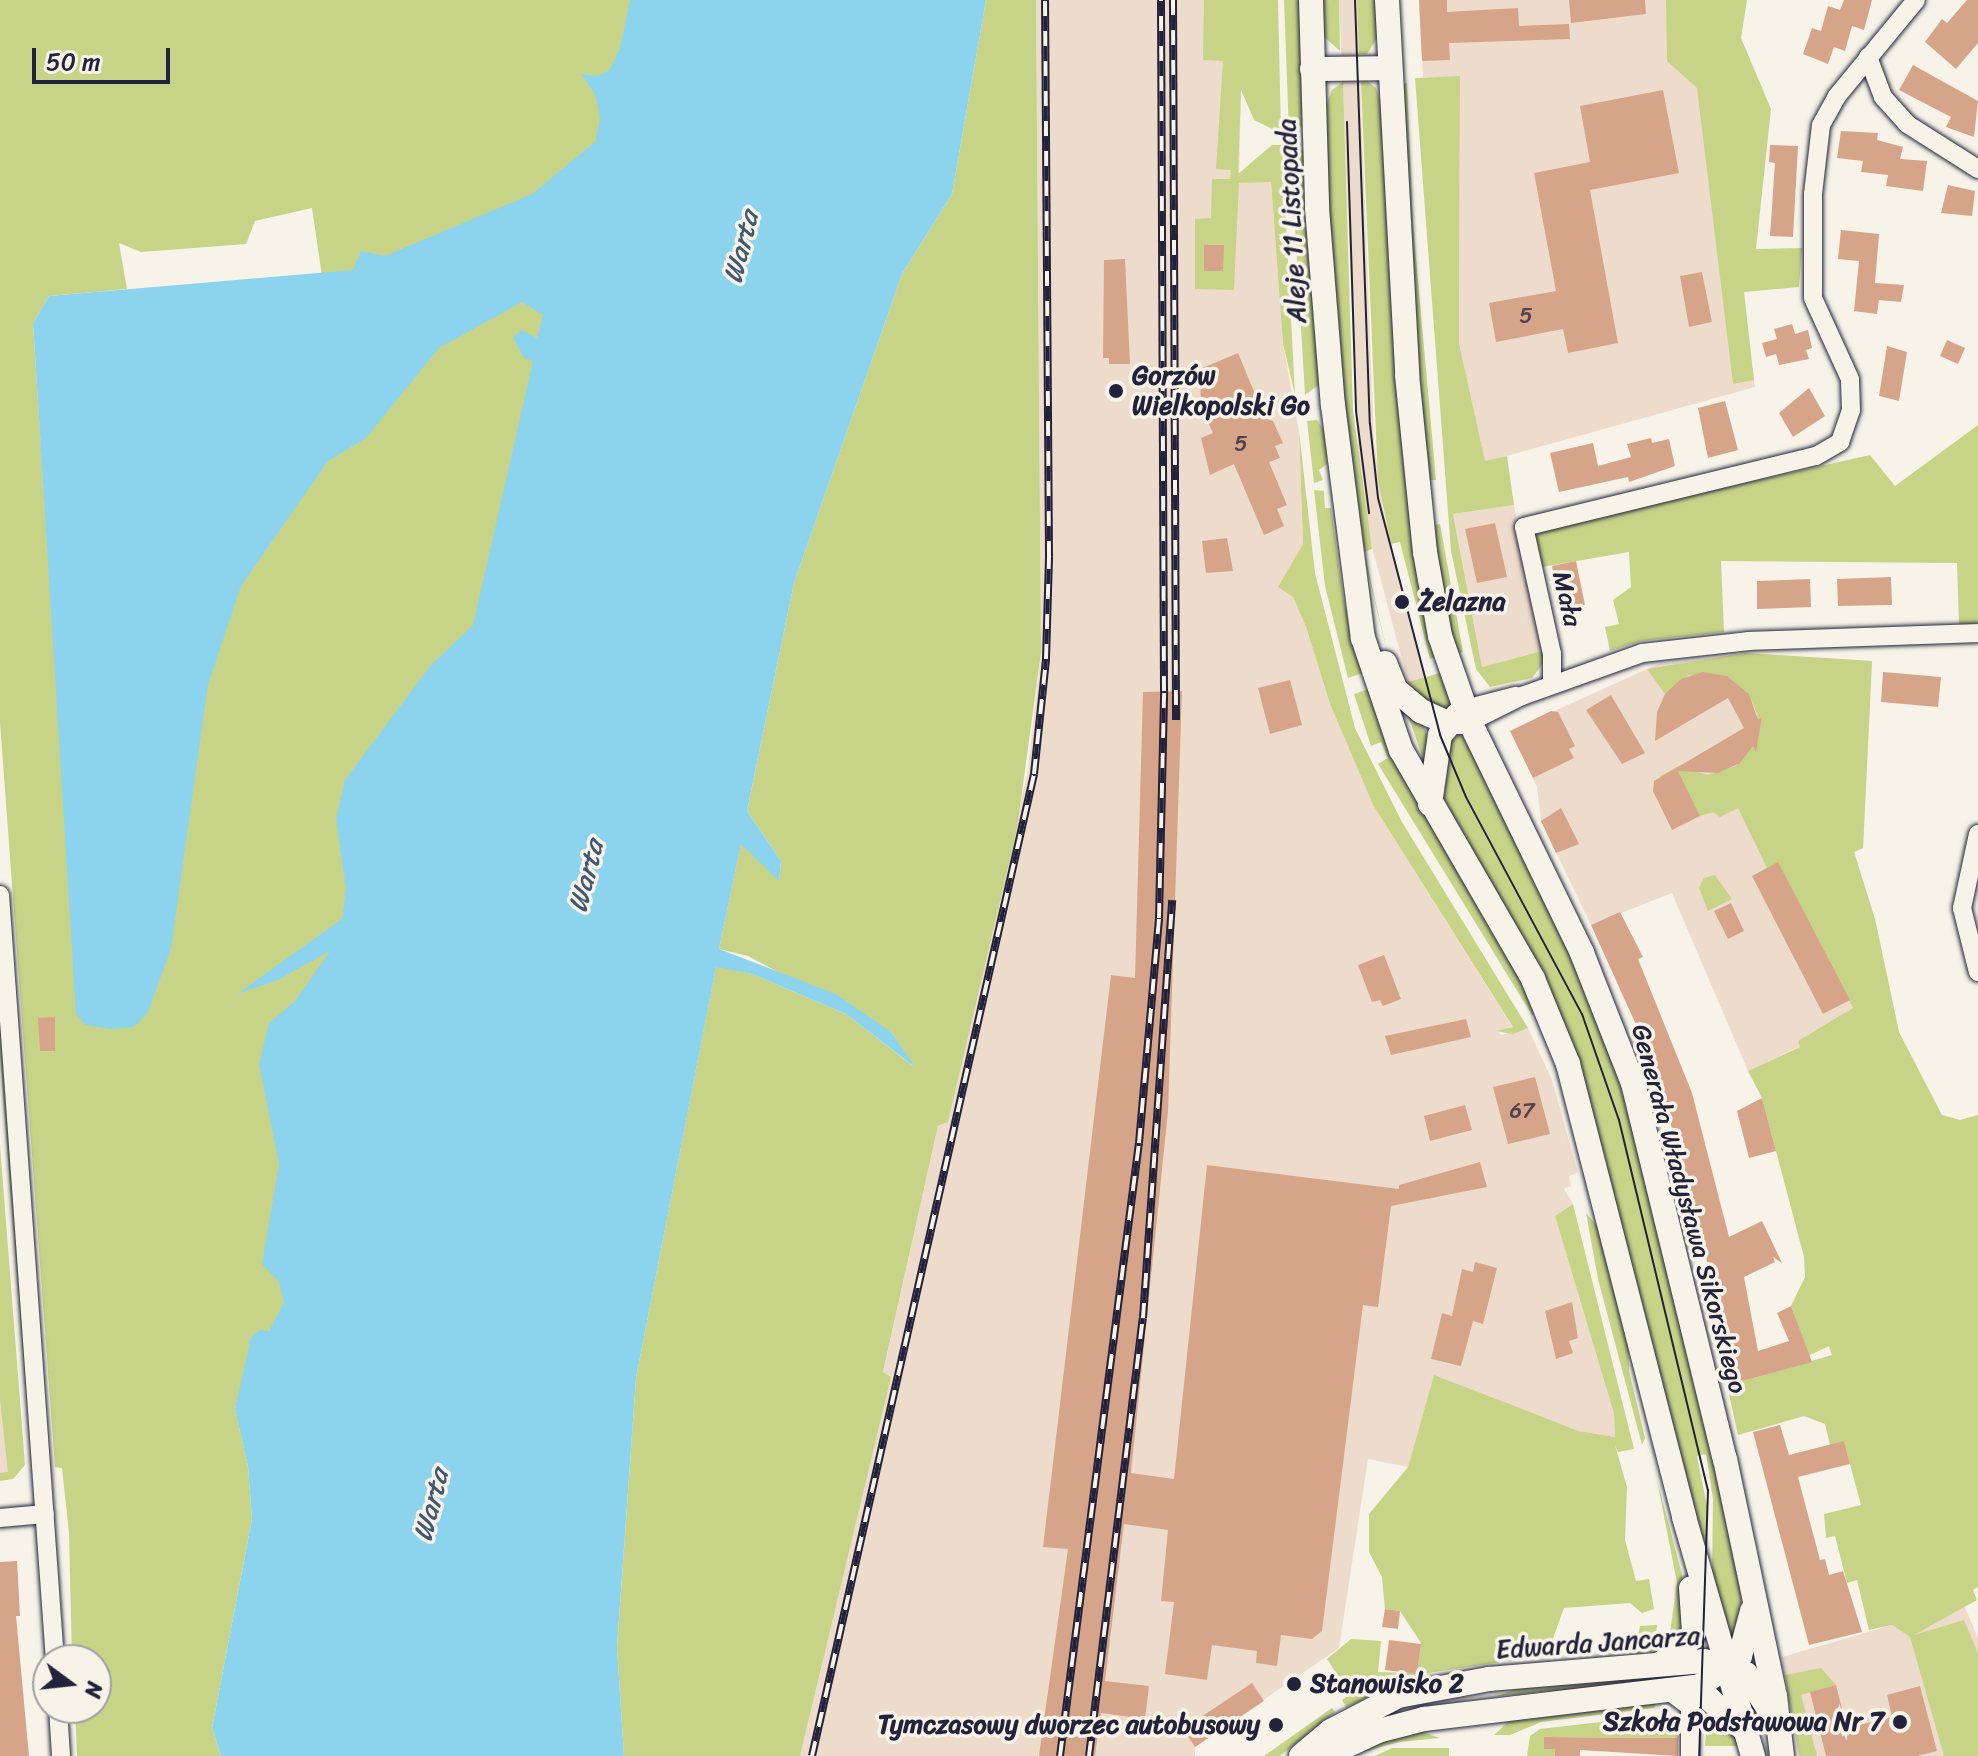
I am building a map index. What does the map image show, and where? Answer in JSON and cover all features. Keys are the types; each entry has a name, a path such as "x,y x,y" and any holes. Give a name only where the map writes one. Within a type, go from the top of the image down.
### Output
{"main road":[{"name":"Aleje 11 Listopada","path":"1311,0 1317,208 1339,485 1355,607 1376,683 1430,807"},
{"path":"1387,0 1395,210 1425,552 1440,636 1460,718"},
{"path":"1312,69 1389,68"},
{"path":"1351,565 1396,690 1421,711 1460,718"},
{"path":"1460,718 1435,752 1430,807 1521,956 1555,1029 1584,1122 1668,1458 1753,1756"},
{"name":"Generała Władysława Sikorskiego","path":"1460,718 1623,1052 1725,1459 1780,1746"},
{"path":"1664,1661 1690,1640 1697,1613 1664,1490 1668,1458"},
{"name":"Edwarda Jancarza","path":"1325,1756 1401,1724 1471,1709 1679,1690 1726,1667 1748,1640 1753,1602"},
{"name":"Edwarda Jancarza","path":"1301,1756 1375,1707 1432,1688 1664,1661 1726,1667 1754,1680 1780,1746"},
{"path":"1432,1688 1471,1709 1509,1679"},
{"path":"1679,1690 1708,1698 1746,1730"}],"street":[{"path":"1916,0 1868,57 1883,97 1907,124 1978,169"},
{"name":"Mała","path":"1552,684 1552,654 1524,527 1816,456 1840,442 1851,410 1850,379 1813,298 1813,194 1821,125 1868,57"},
{"path":"1460,718 1552,684 1657,651 1749,641 1975,637"},
{"path":"1978,834 1962,908 1978,972"},
{"path":"0,895 54,1644"},
{"path":"0,1518 45,1514"},
{"path":"1679,1690 1690,1707 1690,1756"},
{"path":"59,1724 61,1756"}],"shaded area":[{"path":"1036,0 1232,0 1241,86 1239,182 1271,182 1283,344 1299,431 1303,544 1279,587 1293,597 1306,627 1330,704 1373,805 1513,1028 1497,1031 1501,1035 1528,1028 1552,1080 1578,1173 1569,1176 1571,1186 1564,1189 1573,1204 1555,1216 1614,1414 1615,1437 1579,1431 1434,1376 1408,1467 1368,1459 1339,1648 1195,1747 1195,1756 800,1756 891,1376 883,1373 938,1126 948,1122 1028,770 1041,652"},
{"path":"1339,0 1357,0 1374,441 1384,515 1425,677 1408,682 1368,532 1359,473"},
{"path":"1419,0 1679,0 1707,49 1755,387 1485,462 1459,343 1460,77 1423,77"},
{"path":"1514,505 1542,651 1482,667 1453,514"},
{"path":"1746,653 1872,661 1863,848 1854,852 1875,919 1899,1032 1801,1046 1748,1071 1672,893 1591,925 1541,821 1537,787 1510,731 1658,664"},
{"path":"0,1321 12,1473 0,1474"},
{"path":"1964,1605 1978,1638 1978,1756 1799,1756 1782,1657 1892,1625 1910,1637"}],"green space":[{"path":"0,0 645,0 595,162 520,209 323,283 312,208 255,221 246,244 141,252 119,243 127,289 49,296 33,323 61,758 78,811 176,706 293,475 485,303 553,295 518,495 290,1302 269,1331 235,1408 248,1467 252,1519 212,1728 221,1756 77,1756 76,1724 112,1724 112,1644 72,1644 69,1533 62,1468 55,1467 0,722"},
{"path":"986,0 1036,0 1041,652 1017,829 948,1122 938,1126 883,1372 891,1377 800,1756 624,1756 617,1648 636,1378 716,966 752,974 846,1014 913,1066 891,1032 748,956 719,949 741,843 779,880 781,861 747,811 794,583 902,274 952,194"},
{"path":"1204,0 1278,0 1281,133 1254,120 1241,90 1238,174 1272,145 1282,145 1295,394 1283,344 1271,182 1239,183 1234,290 1195,289 1195,219 1211,218 1212,179 1230,179 1231,170 1216,169 1223,61 1203,60"},
{"path":"1284,0 1302,0 1304,124 1294,133 1289,133"},
{"path":"1321,0 1339,0 1340,51 1322,35"},
{"path":"1357,0 1377,0 1377,38 1367,54 1359,54"},
{"path":"1666,0 1747,0 1741,38 1771,109 1756,249 1802,248 1799,287 1744,292 1754,380 1733,384 1697,88 1667,61"},
{"path":"1460,76 1459,343 1485,461 1507,456 1514,505 1453,514 1482,667 1542,651 1544,662 1532,678 1490,687 1476,669 1451,551 1415,78"},
{"path":"1367,81 1376,88 1381,103 1393,328 1436,657 1430,659 1400,542 1391,544 1378,481 1361,82"},
{"path":"1343,82 1353,411 1372,549 1364,552 1391,668 1358,532 1349,472 1331,260 1325,108 1332,90"},
{"path":"1407,83 1413,225 1436,480 1428,480 1399,86"},
{"path":"1290,144 1305,151 1320,384 1305,395"},
{"path":"1317,420 1324,430 1327,464 1319,470 1323,480 1314,483 1307,421"},
{"path":"1978,425 1978,623 1959,625 1957,563 1721,561 1724,632 1641,641 1610,651 1605,627 1619,624 1613,600 1631,587 1629,552 1542,567 1536,537 1545,528 1870,455 1895,486"},
{"path":"1299,431 1315,573 1355,728 1402,822 1528,1028 1513,1034 1496,1031 1513,1027 1373,805 1330,704 1306,627 1293,597 1278,587 1303,544"},
{"path":"1314,490 1324,491 1325,508 1331,508 1344,602 1363,673 1348,678 1325,586"},
{"path":"1440,524 1463,652 1456,654 1432,525"},
{"path":"1746,653 1872,661 1863,848 1854,852 1875,919 1899,1032 1942,1115 1960,1120 1978,1115 1978,1587 1973,1590 1977,1600 1914,1635 1964,1620 1978,1653 1978,1756 1944,1756 1910,1637 1892,1625 1869,1630 1857,1580 1847,1583 1835,1536 1826,1538 1824,1514 1861,1505 1844,1442 1830,1445 1825,1424 1804,1416 1738,1435 1723,1367 1734,1363 1740,1382 1832,1355 1829,1346 1808,1356 1791,1306 1805,1277 1804,1257 1762,1098 1748,1071 1800,1047 1798,1041 1853,1008 1778,863 1767,868 1738,808 1720,817 1713,812 1700,816 1694,804 1667,792 1660,776 1679,766 1707,775 1736,766 1754,743 1757,714 1749,694 1727,677 1689,675 1665,694 1647,669"},
{"path":"1440,673 1451,704 1443,711 1400,684"},
{"path":"1368,689 1537,1014 1532,1015 1378,764 1388,758 1381,742 1371,746 1354,694"},
{"path":"1407,712 1421,717 1431,749 1424,762"},
{"path":"1458,734 1464,738 1576,962 1617,1066 1721,1491 1742,1596 1736,1641 1730,1641 1712,1579 1713,1499 1706,1454 1697,1456 1708,1511 1706,1557 1576,1055 1526,945 1440,793 1447,746"},
{"path":"1715,875 1732,899 1708,911 1699,888 1704,878"},
{"path":"0,1017 36,1469 32,1470 0,1055"},
{"path":"0,1145 25,1465 13,1479 0,1481 0,1473 8,1472 0,1400"},
{"path":"1573,1204 1634,1449 1618,1452 1615,1445 1627,1487 1625,1540 1636,1581 1649,1579 1654,1609 1642,1613 1630,1603 1564,1608 1547,1655 1428,1673 1346,1707 1342,1700 1350,1694 1327,1659 1351,1639 1381,1641 1378,1672 1417,1673 1421,1643 1400,1611 1385,1609 1382,1577 1369,1552 1369,1514 1408,1467 1434,1375 1579,1431 1615,1437 1614,1414 1555,1216"},
{"path":"1586,1213 1600,1229 1628,1334 1629,1371 1645,1438 1642,1445 1598,1279"},
{"path":"1657,1480 1689,1601 1685,1630 1668,1646 1677,1583"},
{"path":"1657,1625 1655,1651 1635,1654 1640,1626"},
{"path":"1821,1668 1836,1685 1801,1695 1817,1756 1799,1756 1785,1675"},
{"path":"1657,1671 1657,1682 1496,1696 1523,1687"},
{"path":"1658,1701 1654,1708 1541,1722 1510,1735 1494,1735 1512,1718"},
{"path":"1332,1708 1335,1712 1280,1756 1264,1756"},
{"path":"1708,1711 1732,1729 1740,1746 1705,1746"},
{"path":"1670,1714 1679,1738 1555,1737 1555,1756 1527,1756 1530,1736 1540,1729"},
{"path":"1419,1731 1440,1738 1399,1742 1348,1756 1388,1738"},
{"path":"1392,1748 1449,1748 1449,1756 1375,1756"}],"water":[{"name":"Warta","path":"630,0 986,0 952,194 902,274 794,583 747,811 781,861 779,881 741,844 719,949 836,994 891,1032 916,1068 846,1014 752,974 716,967 636,1378 617,1647 624,1756 221,1756 212,1728 252,1519 248,1467 235,1409 251,1337 259,1330 269,1331 284,1302 279,1282 262,1264 279,1164 259,1064 269,1023 295,1001 330,951 278,980 237,994 342,919 346,889 336,819 345,780 430,666 473,625 533,361 524,358 513,338 521,330 537,338 543,315 522,302 439,348 366,438 328,461 241,586 208,685 171,949 148,1012 134,1027 110,1029 86,1025 76,1015 33,323 49,296 353,270 361,251 385,256 532,194 596,141 600,117 595,94 581,74 597,76 609,71 620,48"}],"building":[{"path":"1419,0 1447,0 1447,12 1518,8 1519,26 1569,24 1570,39 1449,43 1450,60 1422,61"},
{"path":"1569,0 1645,0 1646,14 1571,23"},
{"path":"1844,0 1872,0 1864,30 1852,26 1845,51 1834,47 1828,64 1803,54 1812,28 1821,31 1828,6 1840,10"},
{"path":"1967,0 1978,0 1978,43 1956,69 1925,42 1942,19 1947,23"},
{"path":"1913,65 1978,101 1974,137 1946,127 1951,117 1899,90"},
{"path":"1663,90 1679,173 1590,190 1618,343 1568,353 1563,329 1496,342 1489,303 1556,291 1534,173 1590,162 1580,106"},
{"path":"1841,131 1878,133 1877,140 1903,147 1900,159 1927,161 1923,191 1886,186 1888,175 1861,172 1863,161 1837,158"},
{"path":"1770,145 1798,146 1793,237 1770,236 1775,163 1769,162"},
{"path":"1948,185 1975,191 1972,216 1941,213"},
{"path":"1841,230 1879,234 1875,283 1904,285 1901,302 1879,300 1877,314 1854,311 1859,261 1838,259"},
{"path":"1204,245 1224,245 1223,271 1204,271"},
{"path":"1125,259 1130,364 1109,364 1109,358 1103,358 1104,260"},
{"path":"1702,272 1712,322 1689,327 1680,276"},
{"path":"1792,324 1795,334 1808,330 1812,348 1806,350 1809,359 1779,365 1776,354 1766,357 1762,343 1777,339 1774,329"},
{"path":"1947,340 1965,348 1958,364 1940,356"},
{"path":"1887,346 1907,352 1899,401 1879,396"},
{"path":"1238,353 1265,418 1273,421 1283,443 1275,446 1280,458 1269,462 1287,505 1277,509 1284,526 1264,535 1234,464 1210,475 1201,438 1213,433 1201,407 1200,369"},
{"path":"1809,388 1825,416 1793,437 1779,413"},
{"path":"1725,401 1738,450 1708,458 1698,408"},
{"path":"1651,438 1652,443 1669,439 1675,466 1629,482 1628,477 1559,492 1550,453 1593,443 1598,466 1631,457 1627,444"},
{"path":"1495,523 1507,577 1477,583 1465,529"},
{"path":"1227,538 1233,571 1206,573 1202,541"},
{"path":"1576,561 1585,605 1560,609 1552,566"},
{"path":"1891,577 1892,605 1838,606 1837,579"},
{"path":"1810,579 1811,607 1757,609 1757,581"},
{"path":"1703,672 1727,676 1749,694 1758,720 1762,717 1756,752 1753,746 1740,763 1718,773 1678,771 1700,816 1672,830 1653,791 1654,781 1744,728 1728,698 1655,741 1657,712 1665,694 1681,679"},
{"path":"1883,672 1941,677 1938,707 1881,702"},
{"path":"1290,680 1302,725 1270,734 1258,688"},
{"path":"1182,691 1168,1111 1131,1473 1174,1479 1207,1165 1399,1189 1399,1185 1480,1162 1487,1187 1391,1206 1378,1307 1363,1305 1322,1631 1312,1639 1281,1635 1277,1666 1256,1663 1257,1651 1212,1645 1207,1680 1165,1674 1174,1602 1161,1601 1168,1530 1124,1524 1105,1681 1149,1686 1145,1719 1101,1713 1095,1756 1039,1756 1068,1549 1043,1547 1111,975 1135,978 1143,692"},
{"path":"1611,695 1645,753 1622,764 1586,710"},
{"path":"1551,711 1558,712 1575,746 1569,749 1574,758 1533,778 1510,731"},
{"path":"1561,808 1579,844 1556,853 1541,821"},
{"path":"1778,862 1850,1000 1823,1014 1752,876"},
{"path":"1731,903 1744,931 1728,939 1714,911"},
{"path":"1620,912 1643,957 1638,959 1692,1093 1729,1237 1762,1221 1782,1263 1773,1257 1775,1262 1744,1277 1758,1351 1789,1341 1777,1313 1791,1306 1812,1362 1739,1382 1656,1069 1591,925"},
{"path":"1384,955 1401,999 1383,1006 1380,1000 1372,1002 1358,965"},
{"path":"55,1017 55,1051 40,1051 38,1018"},
{"path":"1466,1019 1471,1037 1391,1055 1385,1036"},
{"path":"1535,1077 1550,1134 1508,1144 1493,1087"},
{"path":"1762,1098 1776,1151 1749,1158 1737,1111"},
{"path":"1465,1105 1472,1130 1430,1141 1424,1116"},
{"path":"1475,1262 1497,1268 1483,1324 1473,1321 1461,1366 1431,1359 1442,1313 1452,1316 1462,1269 1473,1272"},
{"path":"1572,1302 1578,1338 1569,1341 1573,1353 1556,1359 1545,1311"},
{"path":"1780,1425 1789,1455 1844,1441 1850,1464 1798,1477 1820,1560 1825,1559 1829,1575 1843,1571 1862,1632 1809,1645 1753,1432"},
{"path":"17,1561 20,1616 16,1616 29,1756 0,1756 0,1562"},
{"path":"1385,1609 1400,1611 1398,1629 1382,1627"},
{"path":"1389,1640 1421,1644 1417,1674 1385,1670"},
{"path":"1252,1683 1264,1701 1195,1747 1183,1729"},
{"name":"Szkoła Podstawowa Nr 7","path":"1836,1685 1847,1728 1892,1717 1887,1695 1920,1686 1937,1751 1917,1756 1826,1756 1810,1692"},
{"path":"1544,1737 1678,1738 1678,1756 1580,1750 1580,1756 1555,1756 1555,1749 1544,1749"}],"tram line":[{"path":"1355,0 1370,424 1378,498 1440,735 1466,797 1582,1014 1619,1120 1708,1490 1699,1756"},
{"path":"1347,122 1356,411 1369,513"}],"railway":[{"path":"812,1756 1034,774 1046,659 1049,556 1045,0"},
{"path":"1060,1756 1139,1143 1159,918 1164,691 1161,0"},
{"path":"1173,0 1176,720"},
{"path":"1089,1756 1143,1318 1172,900"}],"place":[{"name":"Gorzów Wielkopolski Go","path":"1116,391"},
{"name":"Żelazna","path":"1402,602"},
{"name":"Stanowisko 2","path":"1294,1684"},
{"name":"Szkoła Podstawowa Nr 7","path":"1900,1722"},
{"name":"Tymczasowy dworzec autobusowy","path":"1276,1725"}]}
